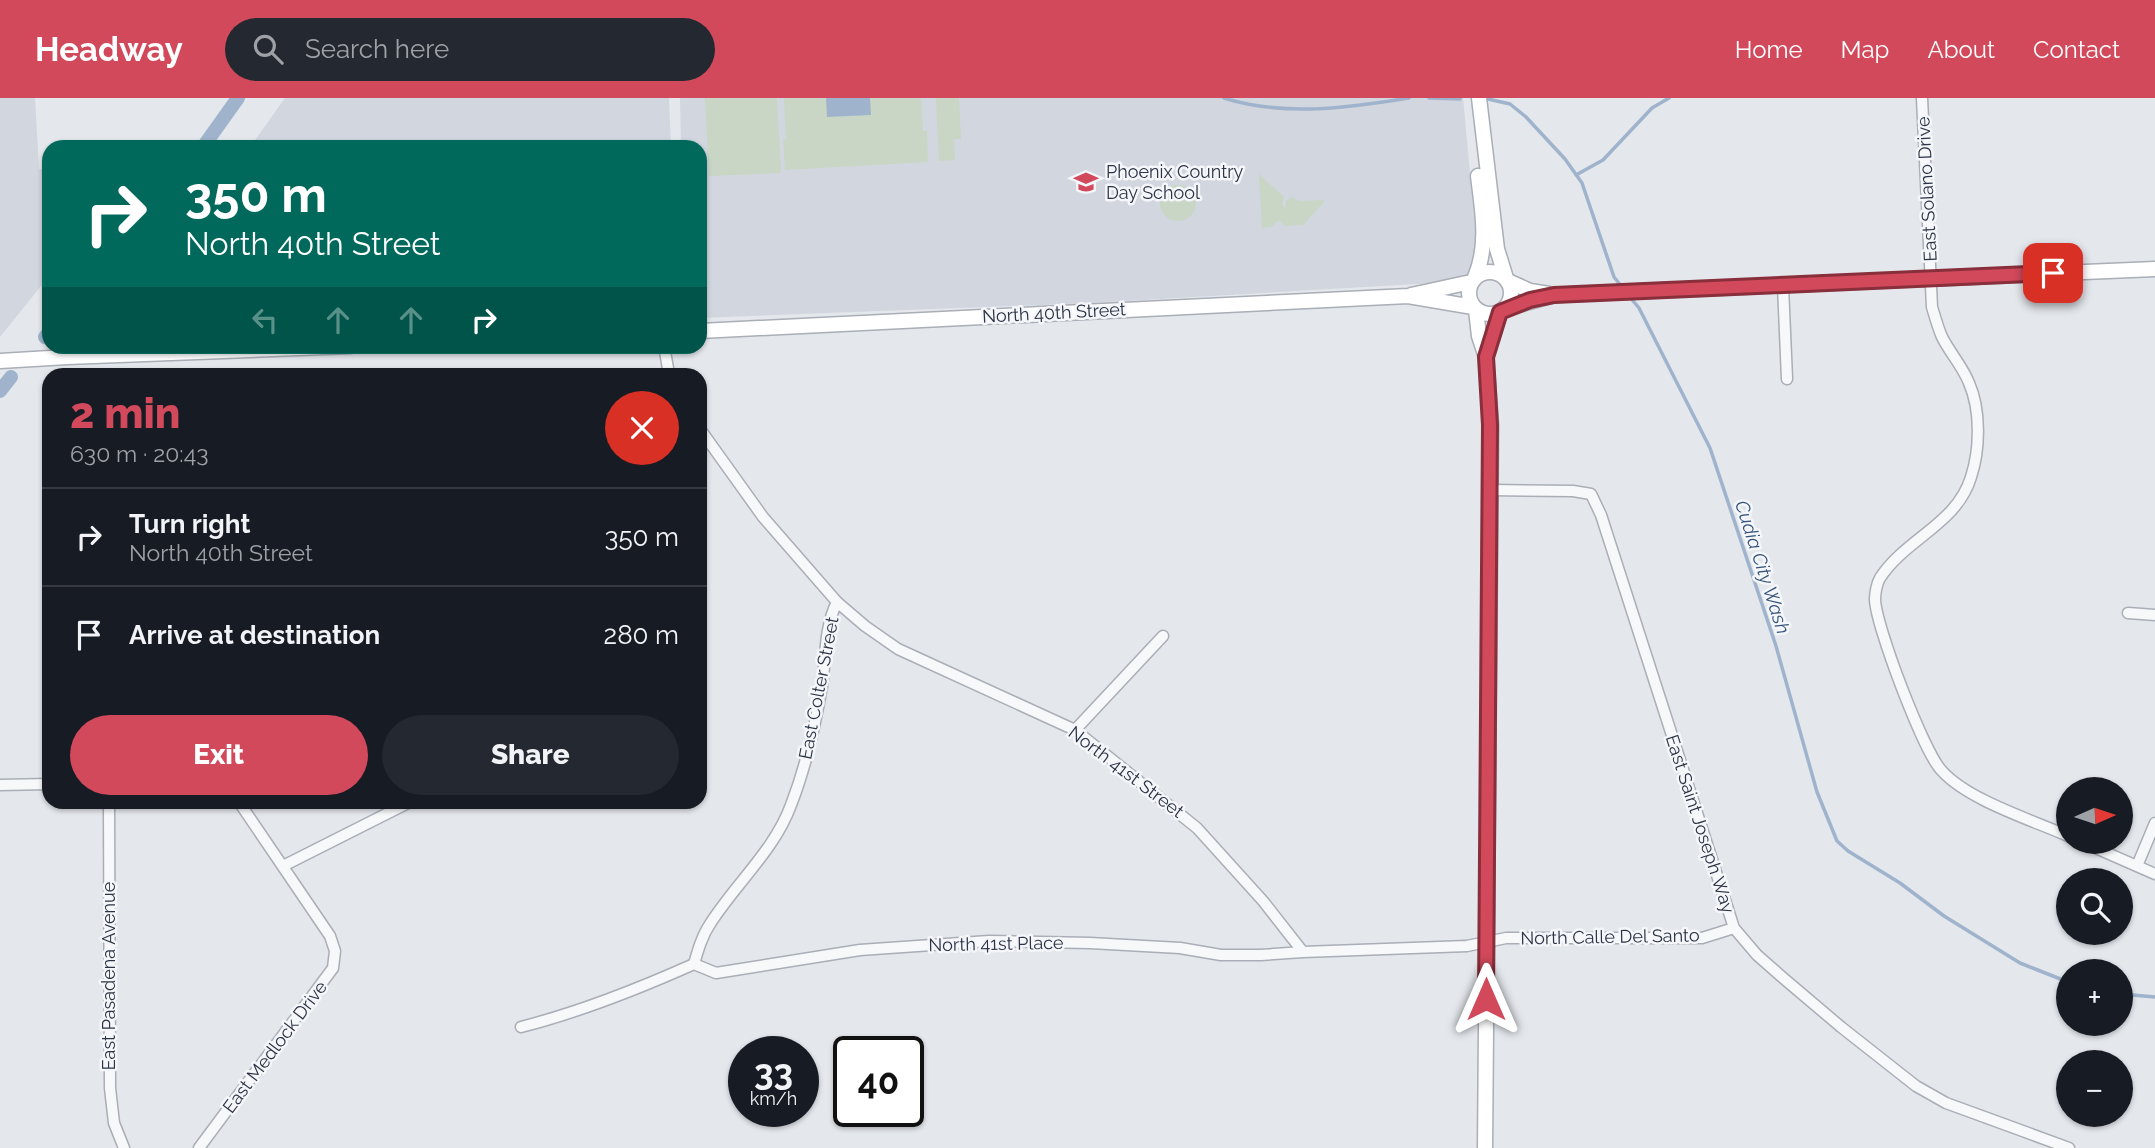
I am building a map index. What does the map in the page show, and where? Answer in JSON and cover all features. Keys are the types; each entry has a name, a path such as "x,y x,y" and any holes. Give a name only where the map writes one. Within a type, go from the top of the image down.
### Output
{"street":[{"path":"1470,98 1484,230 1481,265 1468,295 1475,308 1479,336 1486,357 1490,425 1485,1148"},
{"path":"1479,98 1497,249 1511,293 1502,310 1486,357"},
{"name":"East Solano Drive","path":"1922,98 1932,307 1942,337 1970,383 1977,412 1976,446 1972,476 1963,498 1948,516 1893,564 1879,580 1875,598 1879,620 1919,730 1942,771 1988,802 2056,831"},
{"path":"1473,280 1488,271 1494,272 1530,291 1554,295 2155,269"},
{"name":"North 40th Street","path":"707,331 1408,296 1473,280"},
{"path":"1783,286 1787,379"},
{"path":"1475,308 1488,314 1554,295"},
{"name":"North 40th Street","path":"1408,296 1475,308"},
{"path":"1,362 139,354"},
{"name":"East Colter Street","path":"694,964 709,924 769,848 791,807 812,742 828,619 837,602 764,517 707,439"},
{"name":"East Saint Joseph Way","path":"1490,490 1573,491 1591,494 1601,515 1734,929 1774,970 1916,1086 1946,1103 2069,1148"},
{"name":"North 41st Street","path":"837,602 898,649 1074,730 1197,828 1263,901 1303,952"},
{"path":"2128,613 2155,615"},
{"path":"1074,730 1163,636"},
{"path":"0,785 42,784"},
{"name":"East Pasadena Avenue","path":"109,809 110,1088 114,1124 124,1148"},
{"name":"East Medlock Drive","path":"199,1148 333,968 335,951 330,936 244,809"},
{"path":"283,866 396,809"},
{"path":"2137,866 2155,823"},
{"path":"2109,854 2155,874"},
{"name":"North Calle Del Santo","path":"1486,943 1506,938 1702,938 1734,929"},
{"name":"North 41st Place","path":"694,964 716,974 860,950 989,941 1180,948 1237,956 1486,943"},
{"path":"521,1027 547,1021 635,989 694,964"}],"shaded area":[{"path":"0,98 35,98 39,169 42,169 42,285 0,337"},
{"path":"285,98 669,98 671,140 255,140"},
{"name":"Phoenix Country Day School","path":"680,98 1463,98 1477,248 1467,276 1435,283 1091,303 707,318 707,140 681,140"}],"green space":[{"path":"705,98 777,98 781,173 709,176"},
{"path":"784,98 921,98 923,131 927,131 928,162 785,170"},
{"path":"936,98 959,98 961,139 954,139 955,160 939,161"},
{"path":"1259,174 1284,197 1282,204 1285,209 1286,201 1291,197 1299,201 1324,202 1303,225 1285,226 1279,220 1271,227 1262,228"},
{"path":"1178,185 1190,191 1196,203 1190,215 1178,221 1166,215 1160,203 1166,191"}],"water":[{"path":"826,98 870,98 871,115 827,117"}],"waterway":[{"path":"208,140 238,98"},
{"name":"Cudia City Wash","path":"1224,98 1247,104 1293,109 1363,105 1409,98"},
{"name":"Cudia City Wash","path":"1429,98 1460,99"},
{"path":"1576,175 1603,160 1652,108 1669,98"},
{"name":"Cudia City Wash","path":"1488,99 1510,104 1526,117 1565,159 1582,183 1614,277 1622,287"},
{"name":"Cudia City Wash","path":"1629,296 1639,308 1710,448 1776,646 1817,792 1837,841 1944,916 2020,963 2056,977"},
{"path":"0,391 11,377"},
{"name":"Cudia City Wash","path":"2133,995 2155,997"}],"place":[{"name":"Phoenix Country Day School","path":"1086,182"}],"route":[{"path":"1486,999 1490,425 1486,357 1500,312 1530,300 1554,295 2053,273"}]}
